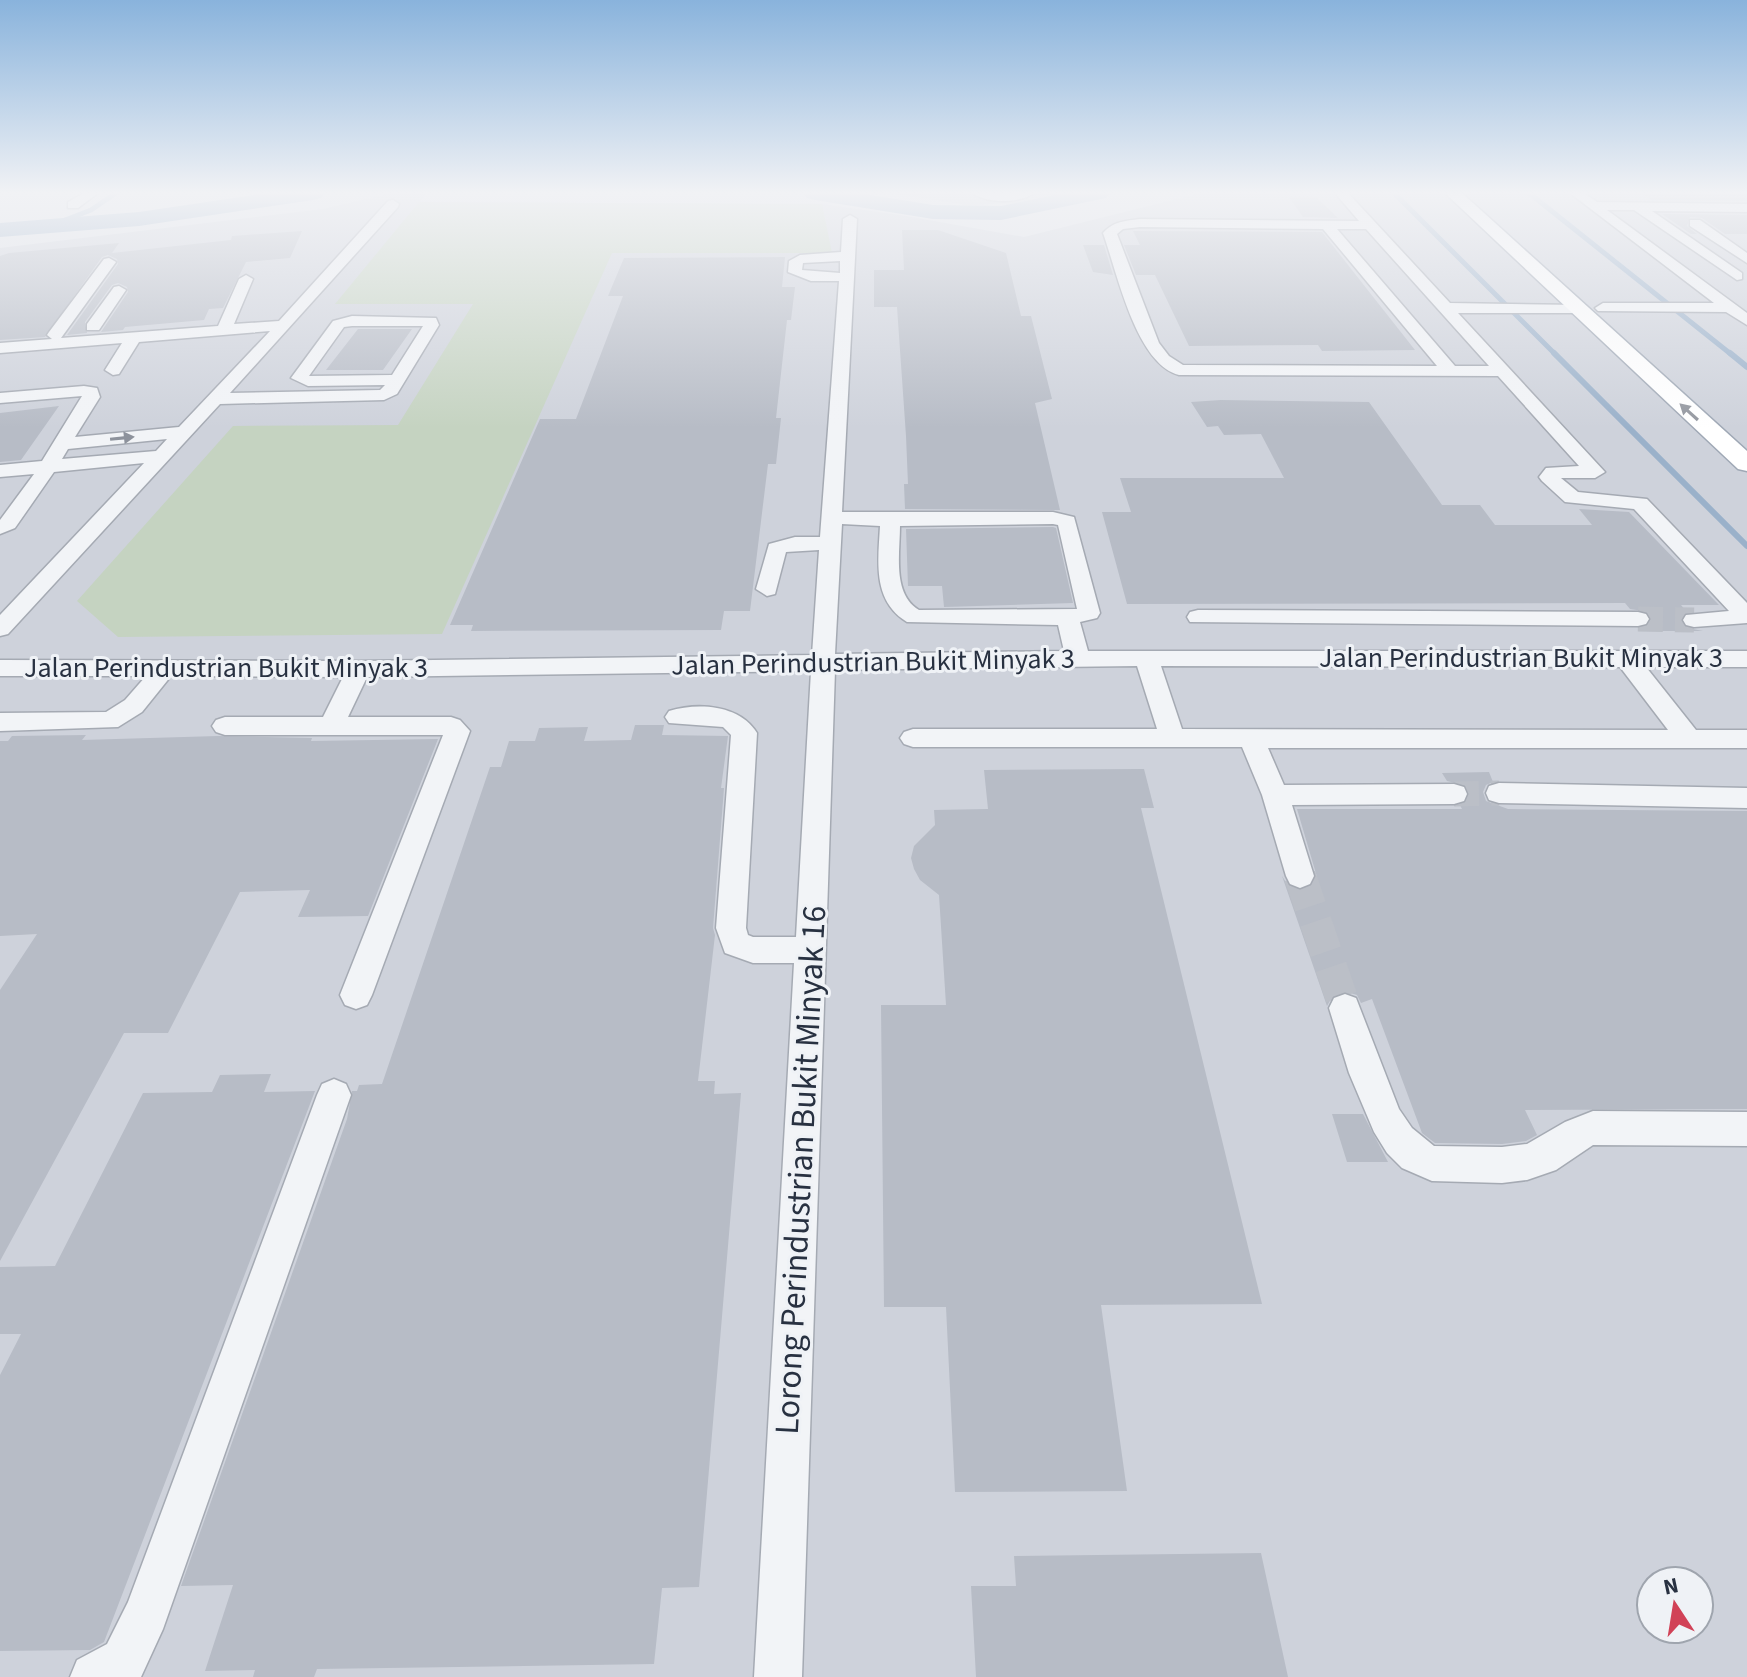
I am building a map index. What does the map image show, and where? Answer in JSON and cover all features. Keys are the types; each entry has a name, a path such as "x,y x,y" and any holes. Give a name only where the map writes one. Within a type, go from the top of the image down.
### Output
{"main road":[{"path":"1536,271 1747,464"},
{"path":"1563,271 1699,392"}],"street":[{"path":"52,339 102,271"},
{"path":"0,629 333,271"},
{"path":"795,271 811,277 846,277"},
{"name":"Lorong Perindustrian Bukit Minyak 16","path":"778,1677 823,662 846,271"},
{"path":"1124,271 1151,344 1163,360 1179,370 1503,371"},
{"path":"1366,271 1450,371"},
{"path":"1412,271 1595,472 1553,472 1549,477 1572,498 1640,503 1740,609 1741,617 1694,620"},
{"path":"1682,271 1747,320"},
{"path":"1731,271 1737,276"},
{"path":"224,329 246,279"},
{"path":"93,327 119,290"},
{"path":"74,310 108,307"},
{"path":"1603,308 1730,307"},
{"path":"1446,308 1575,308"},
{"path":"0,348 52,339 224,329 321,311"},
{"path":"212,399 374,397 389,393 398,380 431,325 430,321 352,321 339,324 299,378 308,381 398,380"},
{"path":"113,370 134,336"},
{"path":"0,398 91,392 57,453 8,524 0,528"},
{"path":"0,471 57,453 182,432"},
{"path":"0,455 160,456"},
{"path":"832,518 1053,518 1067,521 1089,613 1068,618 915,617 905,613 897,606 891,591 890,520"},
{"path":"767,589 776,548 795,543 830,544"},
{"path":"1198,617 1638,619"},
{"path":"1068,618 1078,659"},
{"path":"1146,658 1173,739"},
{"name":"Jalan Perindustrian Bukit Minyak 3","path":"0,668 359,669 1146,658 1747,659"},
{"path":"1626,658 1689,739"},
{"path":"0,722 109,721 135,707 164,669"},
{"path":"331,726 359,669"},
{"path":"678,717 729,718 744,733 731,928 736,944 753,950 810,950"},
{"path":"225,726 451,726 457,731 356,995"},
{"path":"913,738 1747,739"},
{"path":"1252,740 1275,795 1300,876"},
{"path":"1499,793 1747,798"},
{"path":"1275,795 1454,794"},
{"path":"1345,1008 1369,1082 1385,1115 1403,1144 1432,1163 1514,1166 1540,1159 1570,1136 1593,1128 1747,1129"},
{"path":"94,1677 124,1661 147,1613 334,1095"}],"shaded area":[{"path":"0,271 1747,271 1747,1677 0,1677"}],"green space":[{"path":"362,271 604,271 442,634 118,637 77,601 233,426 398,425 473,304 335,304"}],"building":[{"path":"0,271 92,271 45,337 0,340"},
{"path":"113,271 241,271 223,308 209,309 204,320 101,332 128,292 127,287 118,283 112,285 85,322 87,333 67,335"},
{"path":"618,271 784,271 782,287 795,287 791,320 787,320 776,418 781,418 776,464 768,464 750,611 724,611 721,630 471,631 473,625 450,625 540,419 576,419 623,296 608,296"},
{"path":"874,271 1010,271 1021,316 1031,316 1052,399 1035,403 1060,510 905,509 904,484 908,484 897,307 874,307"},
{"path":"1112,271 1113,275 1093,272"},
{"path":"1135,271 1353,271 1415,350 1322,351 1318,345 1189,346 1155,275 1136,275"},
{"path":"358,329 412,329 383,370 326,370"},
{"path":"1191,402 1369,402 1442,505 1480,505 1495,525 1592,525 1579,509 1629,512 1719,605 1681,605 1687,612 1680,618 1683,627 1703,631 1648,631 1645,627 1652,621 1649,612 1630,609 1625,603 1127,604 1102,512 1131,512 1120,478 1284,478 1261,434 1224,435 1218,426 1207,427"},
{"path":"59,406 21,460 0,462 0,413"},
{"path":"1056,528 1073,603 944,607 942,586 908,586 906,529"},
{"path":"635,725 664,725 662,735 728,736 721,788 724,788 713,928 715,935 698,1081 715,1081 714,1094 741,1093 699,1587 662,1588 654,1664 317,1669 314,1677 253,1677 255,1670 205,1671 233,1585 181,1586 347,1119 352,1091 357,1091 359,1085 382,1084 490,767 501,767 509,741 535,741 539,728 588,727 584,741 631,740"},
{"path":"86,735 82,740 218,736 312,738 311,741 438,739 368,916 298,917 310,890 240,892 168,1033 124,1033 0,1261 0,990 37,934 0,936 0,741 8,741 12,736"},
{"path":"1144,769 1154,808 1141,808 1262,1304 1101,1305 1127,1491 955,1492 946,1307 884,1307 881,1005 946,1005 939,895 920,880 914,869 911,858 914,846 935,825 934,810 988,809 984,770"},
{"path":"1489,772 1493,782 1486,785 1483,792 1486,801 1508,809 1747,811 1747,1109 1525,1110 1537,1135 1526,1141 1502,1144 1435,1143 1422,1133 1372,999 1361,1003 1357,995 1344,991 1333,995 1327,1006 1282,876 1289,887 1299,891 1311,887 1317,877 1297,809 1462,809 1460,805 1467,802 1470,795 1467,786 1447,781 1442,773"},
{"path":"271,1074 264,1092 315,1091 104,1642 90,1650 0,1651 0,1375 21,1334 0,1334 0,1267 55,1266 143,1093 212,1092 220,1075"},
{"path":"1332,1114 1363,1114 1388,1162 1347,1162"},
{"path":"1261,1553 1288,1677 976,1677 971,1586 1016,1586 1014,1556"}],"waterway":[{"path":"1472,271 1747,546"},
{"path":"1627,271 1732,355"},
{"path":"1730,353 1747,367"}],"tunnel":[{"path":"1638,619 1694,620"},
{"path":"1454,794 1499,793"},
{"path":"1300,876 1345,1008"}]}
